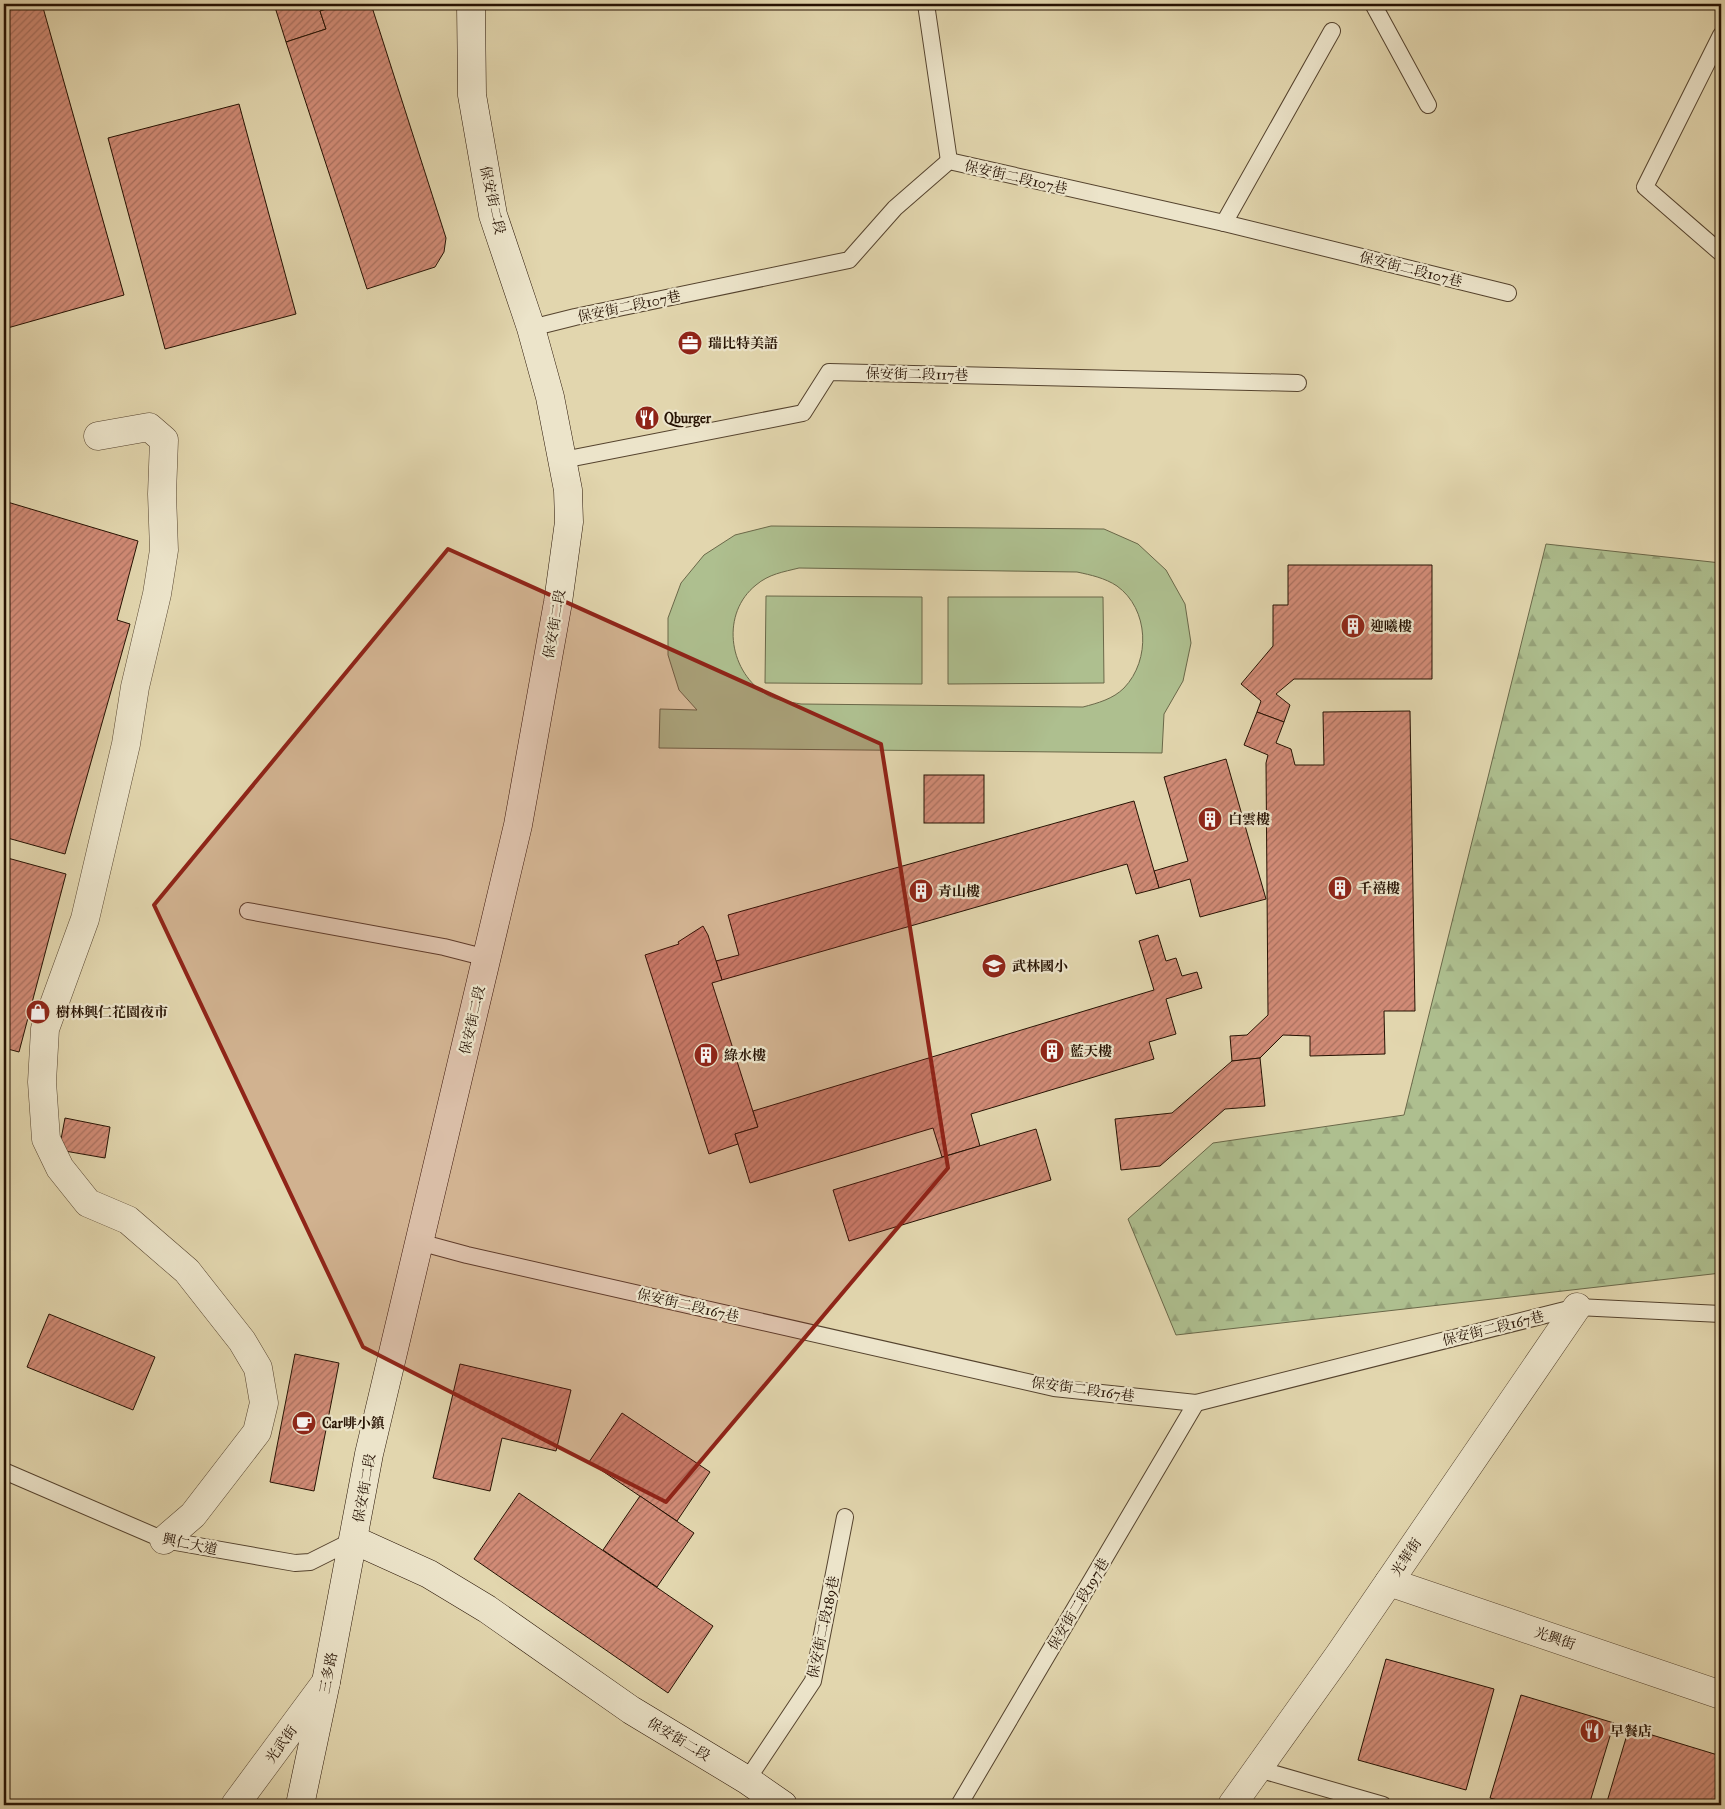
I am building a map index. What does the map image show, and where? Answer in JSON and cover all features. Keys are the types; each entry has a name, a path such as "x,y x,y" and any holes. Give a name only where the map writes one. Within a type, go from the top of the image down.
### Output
{"street":[{"name":"保安街二段","path":"471,4 472,95 493,214 531,328 550,397 568,490 569,522 558,602 518,825 369,1454 354,1540 428,1574 479,1604 631,1710 747,1780 783,1805"},
{"path":"98,436 149,427 164,440 162,494 164,550 157,594 135,687 126,744 85,919 45,1029 42,1082 46,1138 60,1168 88,1203 128,1220 187,1271 198,1284 242,1341 258,1368 264,1403 256,1432 193,1515 164,1540"},
{"name":"光華街","path":"1232,1805 1389,1582 1577,1307"},
{"name":"三多路","path":"300,1805 354,1540"},
{"name":"光興街","path":"1389,1582 1721,1695"},
{"name":"光武街","path":"236,1805 326,1682"}],"lane":[{"path":"926,4 948,161"},
{"path":"1373,4 1428,105"},
{"path":"1224,223 1332,31"},
{"path":"1721,35 1645,187 1721,253"},
{"name":"保安街二段107巷","path":"531,328 575,317 849,260 895,208 948,161 1224,223 1508,293"},
{"name":"保安街二段117巷","path":"563,460 803,414 829,372 1298,383"},
{"path":"248,911 444,947 487,958"},
{"name":"保安街二段167巷","path":"419,1242 477,1258 1054,1388 1196,1403 1577,1307 1721,1314"},
{"name":"保安街二段197巷","path":"959,1805 1196,1403"},
{"name":"興仁大道","path":"4,1471 164,1540 294,1563 310,1562 354,1540"},
{"name":"保安街二段189巷","path":"747,1780 813,1681 845,1517"},
{"path":"1258,1769 1383,1805"}],"highlighted area":[{"path":"448,549 881,744 948,1168 666,1502 363,1347 154,905"}],"green space":[{"path":"771,526 1104,529 1138,544 1166,570 1185,604 1191,643 1183,681 1164,714 1162,753 659,748 660,709 697,710 679,690 668,655 668,618 681,583 704,555 735,535","holes":["799,568 1077,572 1108,581 1128,596 1135,608 1143,635 1139,663 1133,677 1124,688 1110,698 1083,707 801,704 777,699 764,693 752,683 736,656 733,640 734,625 737,610 745,597 761,581"]},
{"path":"1546,544 1721,563 1721,1273 1176,1335 1128,1219 1213,1143 1404,1115"},
{"path":"766,596 922,597 922,684 765,683"},
{"path":"948,597 1103,597 1104,683 948,684"}],"building":[{"path":"4,4 42,4 124,295 4,329"},
{"path":"274,4 344,4 320,11 326,29 286,42"},
{"path":"344,4 371,4 446,238 444,252 435,267 367,289 286,42 326,29 320,11"},
{"path":"239,104 296,314 165,349 108,138"},
{"path":"4,501 138,541 117,620 130,624 65,854 4,837"},
{"name":"迎曦樓","path":"1288,565 1432,565 1432,679 1294,679 1276,694 1290,705 1284,722 1257,712 1261,701 1241,684 1273,646 1273,605 1288,605"},
{"name":"千禧樓","path":"1410,711 1415,1011 1384,1011 1385,1054 1310,1056 1310,1036 1283,1035 1260,1058 1232,1061 1230,1036 1247,1035 1268,1015 1266,763 1268,755 1244,745 1257,712 1284,722 1276,743 1291,749 1295,765 1324,765 1323,712"},
{"name":"白雲樓","path":"1226,759 1266,899 1200,917 1190,879 1159,888 1154,871 1188,861 1164,777"},
{"path":"924,775 984,775 984,823 924,823"},
{"name":"青山樓","path":"1134,801 1159,888 1136,894 1127,864 722,980 716,961 739,955 728,915"},
{"path":"4,857 66,874 19,1052 4,1048"},
{"name":"綠水樓","path":"703,926 708,935 722,980 712,983 758,1127 735,1134 738,1144 709,1154 645,955 679,944 678,942"},
{"name":"藍天樓","path":"1158,935 1166,961 1176,958 1182,976 1197,972 1202,988 1166,999 1176,1034 1149,1042 1154,1059 971,1114 980,1146 942,1157 933,1128 750,1183 735,1134 758,1127 753,1111 1154,990 1139,941"},
{"path":"1260,1058 1265,1106 1225,1109 1160,1166 1121,1170 1115,1119 1172,1113 1232,1061"},
{"path":"65,1118 110,1127 105,1158 59,1150"},
{"path":"1036,1129 1051,1180 849,1241 833,1190"},
{"path":"49,1314 155,1357 133,1410 27,1367"},
{"name":"Car啡小鎮","path":"295,1354 339,1363 314,1491 270,1482"},
{"path":"460,1364 571,1390 556,1451 502,1438 490,1491 433,1478"},
{"path":"622,1413 710,1472 677,1521 589,1462"},
{"path":"519,1493 713,1626 668,1693 474,1559"},
{"path":"640,1496 694,1533 657,1587 603,1550"},
{"path":"1386,1659 1494,1689 1466,1790 1358,1760"},
{"path":"1521,1695 1614,1723 1589,1805 1516,1805 1490,1798"},
{"path":"1629,1728 1721,1756 1721,1789 1716,1805 1606,1805"}],"place":[{"name":"瑞比特美語","path":"690,343"},
{"name":"Qburger","path":"647,418"},
{"name":"迎曦樓","path":"1353,626"},
{"name":"白雲樓","path":"1210,819"},
{"name":"千禧樓","path":"1340,888"},
{"name":"青山樓","path":"921,891"},
{"name":"武林國小","path":"994,966"},
{"name":"樹林興仁花園夜市","path":"38,1012"},
{"name":"藍天樓","path":"1052,1051"},
{"name":"綠水樓","path":"706,1055"},
{"name":"Car啡小鎮","path":"304,1423"},
{"name":"早餐店","path":"1592,1731"}]}
